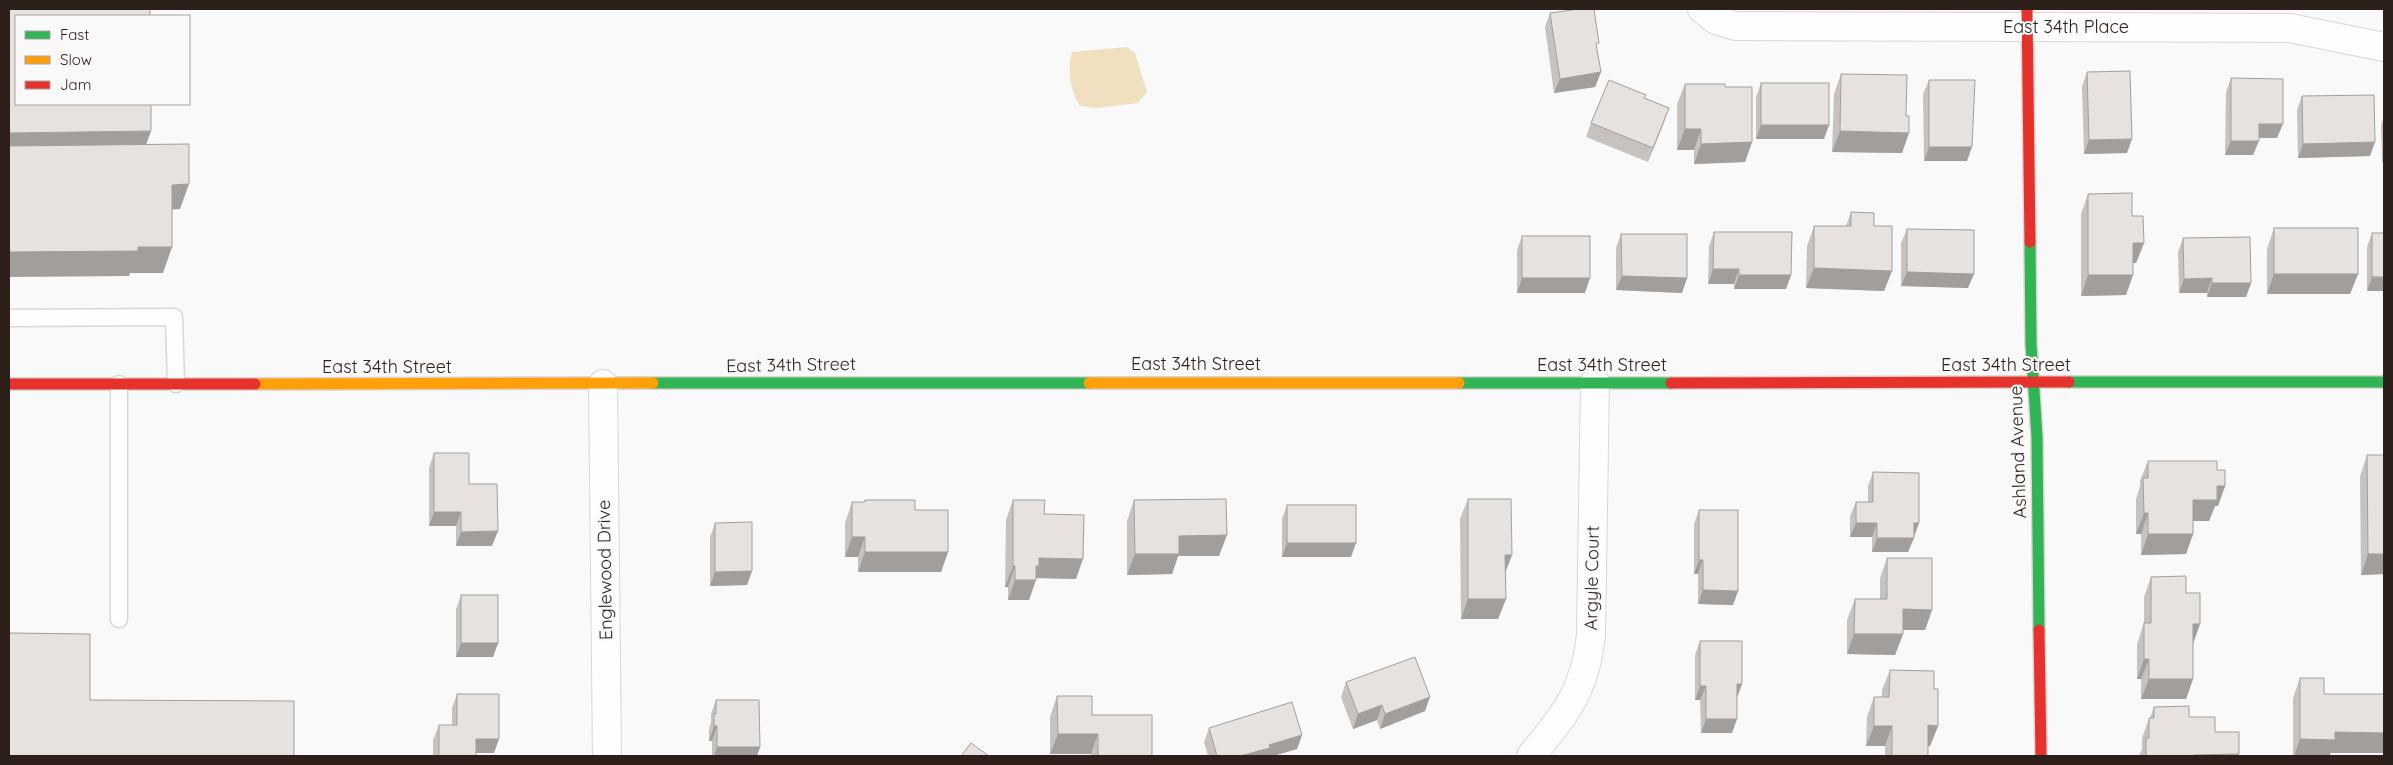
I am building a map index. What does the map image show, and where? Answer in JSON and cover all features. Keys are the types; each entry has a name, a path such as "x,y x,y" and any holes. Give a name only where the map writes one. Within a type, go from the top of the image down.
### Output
{"street":[{"name":"East 34th Place","path":"1702,9 1725,24 1745,26 2027,18 2290,28 2384,47"},
{"name":"Ashland Avenue","path":"2027,18 2031,344 2037,436 2041,756"},
{"name":"Argyle Court","path":"1531,756 1558,722 1579,689 1588,661 1591,635 1595,382"},
{"name":"East 34th Street","path":"9,384 2384,382"},
{"name":"Englewood Drive","path":"603,384 607,756"}],"lane":[{"path":"9,318 174,318 176,384"},
{"path":"118,619 119,384"}],"shaded area":[{"path":"1127,47 1135,53 1147,92 1138,103 1096,108 1080,106 1070,80 1072,52"}],"building":[{"path":"9,9 150,9 150,15 15,15 15,105 151,105 151,131 9,133"},
{"path":"1594,9 1599,43 1596,44 1601,72 1560,79 1550,13"},
{"path":"2130,71 2132,139 2089,140 2087,72"},
{"path":"1841,74 1907,75 1906,116 1909,116 1909,133 1840,131"},
{"path":"2231,78 2283,79 2283,124 2259,124 2259,141 2231,141"},
{"path":"1609,80 1646,95 1644,98 1669,108 1653,148 1591,123"},
{"path":"1929,80 1975,80 1972,147 1929,147"},
{"path":"1761,83 1829,83 1829,125 1761,125"},
{"path":"1685,84 1725,84 1725,87 1752,87 1752,142 1701,144 1701,129 1685,129"},
{"path":"2374,95 2375,142 2303,144 2302,96"},
{"path":"189,144 189,184 172,185 172,247 138,247 138,251 9,252 9,146"},
{"path":"2132,193 2132,216 2143,216 2144,243 2133,243 2133,275 2088,275 2088,194"},
{"path":"1851,212 1874,213 1874,226 1892,226 1892,271 1814,268 1814,226 1851,226"},
{"path":"2274,228 2358,228 2358,274 2274,274"},
{"path":"1907,229 1974,230 1974,274 1907,272"},
{"path":"1714,232 1792,232 1791,275 1739,275 1739,269 1713,269"},
{"path":"2372,233 2384,233 2384,277 2372,277"},
{"path":"1621,234 1687,234 1687,278 1622,276"},
{"path":"1522,236 1590,236 1590,278 1522,278"},
{"path":"2250,237 2251,283 2212,283 2212,278 2184,279 2183,238"},
{"path":"434,453 469,453 469,484 497,484 498,531 461,532 461,512 434,512"},
{"path":"2367,455 2384,455 2384,554 2368,554"},
{"path":"2148,461 2217,461 2217,470 2225,470 2225,486 2217,486 2217,500 2193,500 2193,534 2148,534 2148,513 2144,513 2143,478 2148,478"},
{"path":"1873,472 1919,473 1919,523 1914,523 1914,538 1877,538 1877,523 1856,523 1856,502 1873,502"},
{"path":"1226,499 1227,535 1179,536 1179,554 1135,554 1134,500"},
{"path":"1468,499 1511,499 1512,555 1505,555 1506,599 1468,599"},
{"path":"865,500 915,500 915,510 948,510 948,552 865,552 865,537 852,537 852,502 865,502"},
{"path":"1013,500 1045,500 1044,514 1084,515 1083,559 1039,558 1039,566 1036,566 1036,580 1015,580 1015,566 1013,566"},
{"path":"1287,505 1356,505 1356,543 1287,543"},
{"path":"1699,510 1738,510 1738,591 1703,590 1703,560 1699,560"},
{"path":"752,522 752,571 715,572 715,523"},
{"path":"1887,558 1932,558 1932,610 1903,609 1903,634 1854,634 1855,599 1887,599"},
{"path":"2186,576 2186,593 2200,593 2200,624 2193,624 2193,679 2149,679 2149,659 2144,659 2144,623 2151,623 2151,577"},
{"path":"461,595 498,595 498,643 461,643"},
{"path":"9,633 90,634 90,700 294,701 294,756 9,756"},
{"path":"1700,641 1742,641 1742,684 1737,684 1737,719 1706,719 1706,686 1700,686"},
{"path":"1415,657 1430,697 1385,714 1382,705 1358,714 1346,682"},
{"path":"1890,670 1934,671 1934,689 1938,689 1938,726 1928,725 1928,756 1892,756 1892,726 1874,726 1874,697 1889,697"},
{"path":"2300,678 2324,678 2324,694 2384,694 2384,733 2335,732 2335,740 2300,739"},
{"path":"457,694 499,694 499,739 476,739 476,756 439,756 439,725 457,725"},
{"path":"1057,696 1092,696 1092,715 1152,715 1152,756 1098,756 1098,734 1058,734"},
{"path":"716,700 759,700 760,747 717,747 717,726 714,726"},
{"path":"1292,702 1302,735 1269,745 1270,748 1240,756 1217,756 1209,728"},
{"path":"2189,706 2189,717 2215,717 2215,732 2239,732 2239,754 2146,756 2146,738 2149,738 2149,718 2154,718 2154,707"},
{"path":"971,743 989,756 961,756"}],"traffic: fast":[{"path":"2030,242 2031,344 2037,437 2039,630"},
{"path":"2069,382 2384,382"},
{"path":"653,383 1089,383"},
{"path":"1459,383 1671,383"}],"traffic: slow":[{"path":"255,384 653,383"},
{"path":"1089,383 1459,383"}],"traffic: jam":[{"path":"2027,9 2030,242"},
{"path":"1671,383 2069,382"},
{"path":"9,384 255,384"},
{"path":"2039,630 2041,756"}]}
